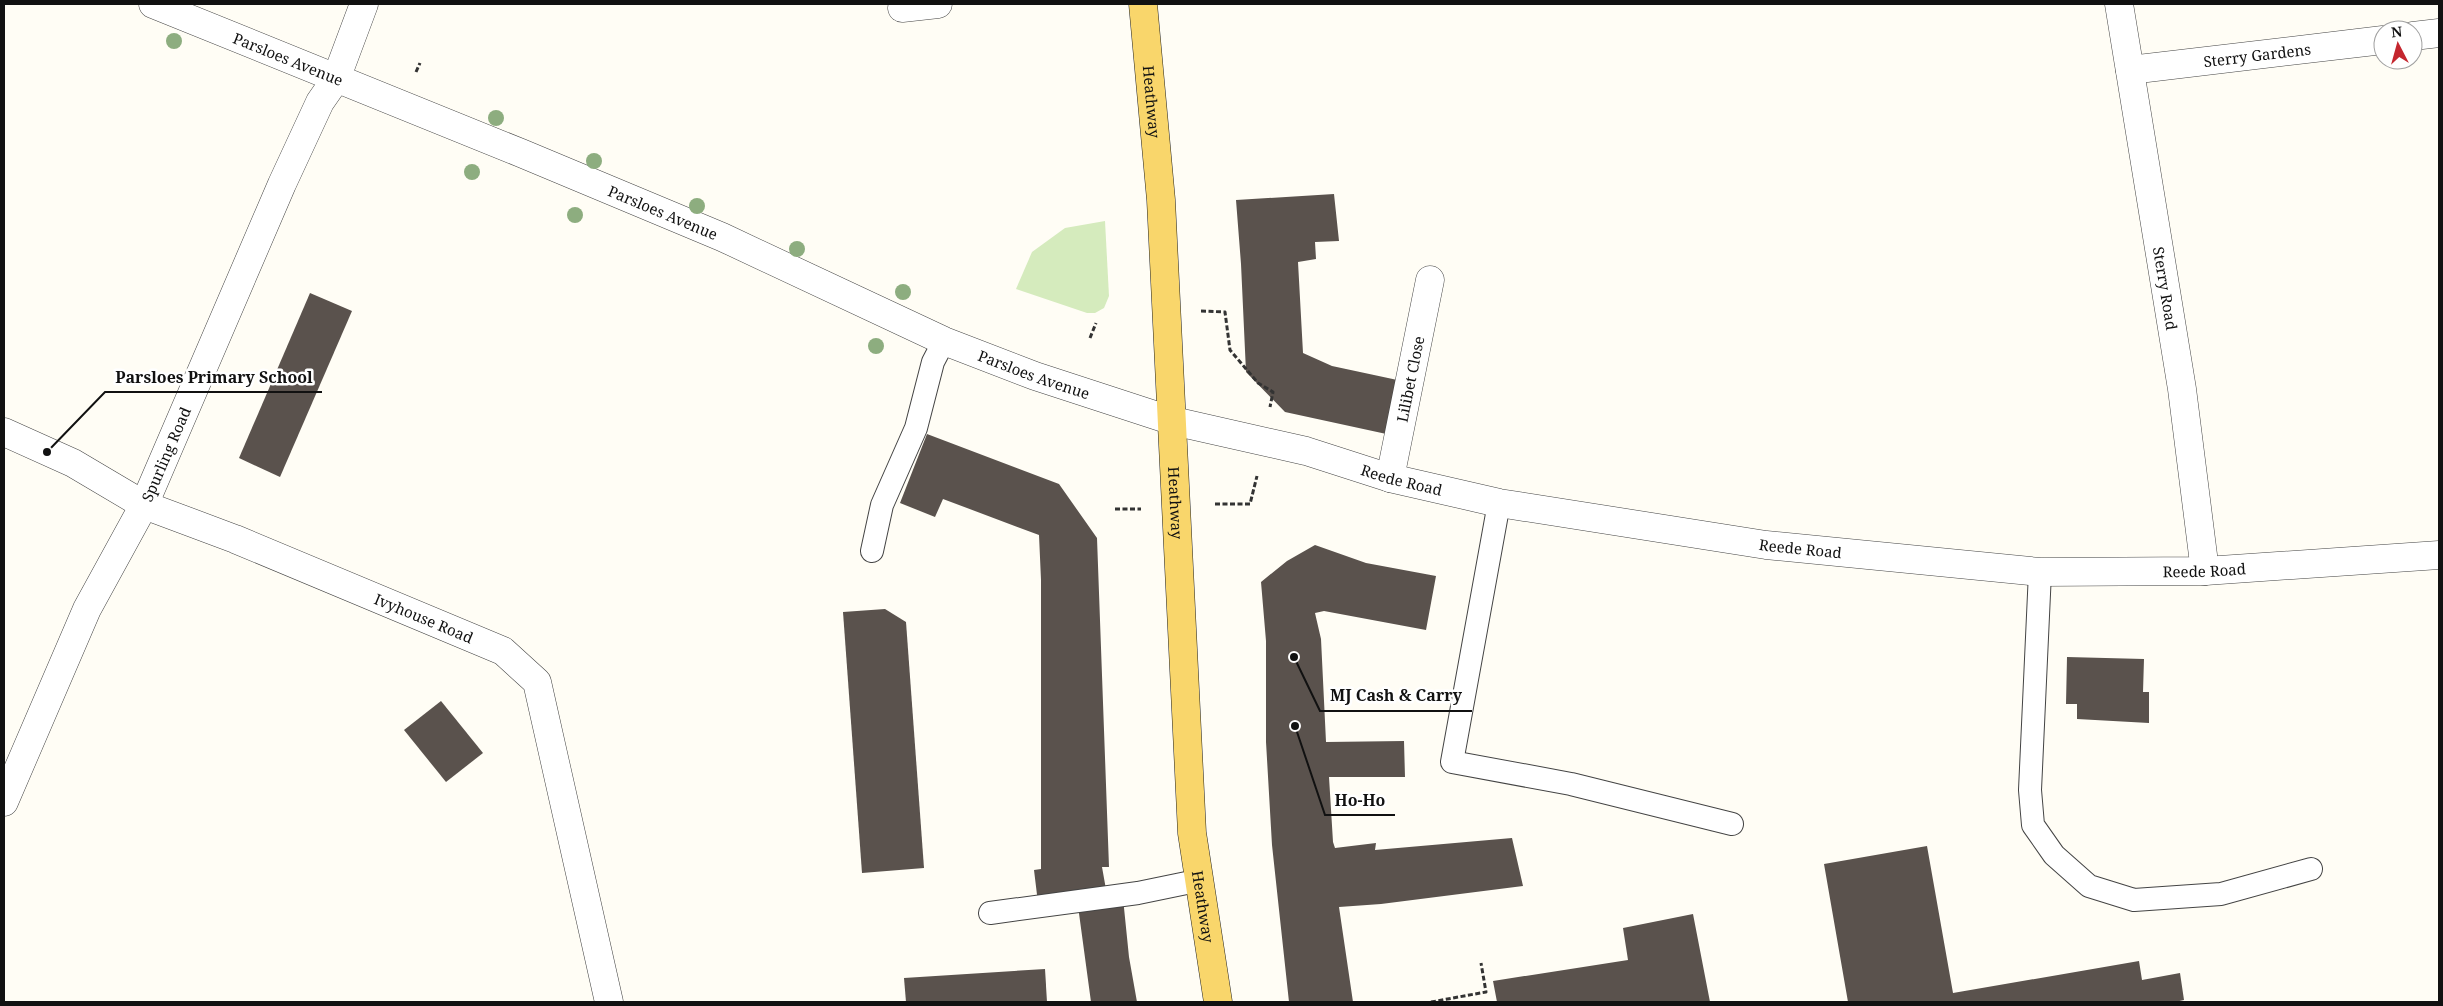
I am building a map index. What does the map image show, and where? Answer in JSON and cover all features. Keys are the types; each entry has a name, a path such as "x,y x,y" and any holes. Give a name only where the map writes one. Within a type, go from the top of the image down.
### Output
{"main road":[{"name":"Heathway","path":"1143,4 1161,200 1192,833 1218,1002"}],"street":[{"name":"Parsloes Avenue","path":"154,4 722,237 944,341 1066,388 1173,421"},
{"name":"Spurling Road","path":"4,802 87,609 144,505 282,184 320,102 336,79 364,4"},
{"path":"902,8 938,4"},
{"name":"Sterry Road","path":"2119,4 2182,389 2205,572"},
{"path":"2423,35 2439,33"},
{"name":"Sterry Gardens","path":"2130,70 2373,41"},
{"name":"Lilibet Close","path":"1390,478 1430,280"},
{"name":"Reede Road","path":"1173,421 1306,451 1390,478 1498,503 1766,545 2040,572 2205,572 2439,555"},
{"name":"Ivyhouse Road","path":"4,432 73,463 144,505 253,546 503,651 537,682 609,1002"}],"lane":[{"path":"872,551 882,505 916,428 933,362 944,341"},
{"path":"1498,503 1452,762 1571,784 1732,824"},
{"path":"2040,572 2030,790 2033,825 2054,855 2089,886 2134,900 2221,894 2310,868"},
{"path":"990,913 1138,893 1200,880"}],"path":[{"path":"1200,311 1225,312 1230,350 1258,383 1273,392 1269,413"},
{"path":"1090,338 1096,323"},
{"path":"1215,504 1250,504 1258,473"},
{"path":"1115,510 1144,508"},
{"path":"1431,1002 1486,992 1481,963"}],"green space":[{"path":"1105,221 1109,296 1104,308 1095,313 1087,313 1016,289 1032,252 1065,228"}],"building":[{"path":"1334,194 1339,241 1315,242 1316,259 1298,262 1303,353 1332,366 1402,381 1391,435 1285,412 1246,372 1236,200"},
{"path":"310,293 352,311 280,477 239,458"},
{"path":"927,434 1059,484 1097,538 1109,867 1102,867 1107,895 1038,903 1034,870 1041,869 1041,580 1039,535 943,499 935,517 900,503"},
{"path":"1315,545 1366,563 1436,576 1426,630 1324,611 1315,613 1321,639 1326,742 1404,741 1405,777 1329,777 1335,848 1376,843 1375,850 1512,838 1523,886 1381,904 1339,907 1353,1002 1289,1002 1272,845 1266,742 1266,641 1261,582 1287,561"},
{"path":"885,609 906,622 924,868 862,873 843,612"},
{"path":"2067,657 2144,659 2143,692 2149,692 2149,723 2077,719 2077,704 2066,704"},
{"path":"441,701 483,753 446,782 404,730"},
{"path":"1927,846 1953,993 2139,961 2142,980 2180,973 2184,1000 2175,1002 1848,1002 1824,864"},
{"path":"1123,898 1129,957 1137,1002 1091,1002 1078,906"},
{"path":"1693,914 1710,1002 1497,1002 1493,981 1628,960 1623,928"},
{"path":"1045,969 1047,1002 906,1002 904,978"}],"place":[{"name":"Parsloes Primary School","path":"47,452"},
{"name":"MJ Cash & Carry","path":"1294,657"},
{"name":"Ho-Ho","path":"1295,726"}]}
